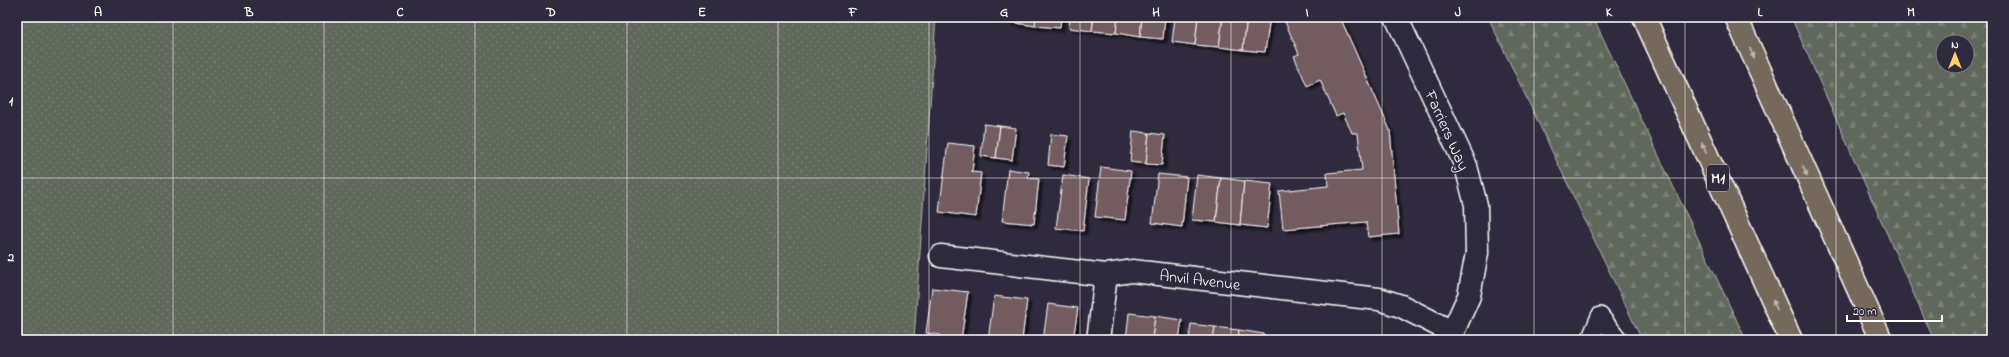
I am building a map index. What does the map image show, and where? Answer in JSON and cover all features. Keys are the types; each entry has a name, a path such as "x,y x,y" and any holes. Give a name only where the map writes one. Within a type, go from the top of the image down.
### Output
{"highway":[{"name":"M1","path":"1644,17 1791,340"},
{"path":"1736,17 1881,340"}],"street":[{"name":"Farriers Way","path":"1396,17 1466,166 1476,205 1477,253 1471,289 1451,336"},
{"name":"Anvil Avenue","path":"941,256 1106,275 1132,271 1379,299 1401,306 1451,336"},
{"path":"1098,340 1106,275"}],"lane":[{"path":"1590,340 1600,316 1620,340"}],"green space":[{"path":"17,17 936,17 914,340 17,340"},
{"path":"1488,17 1593,17 1746,340 1642,340"},
{"path":"1791,17 1992,17 1992,340 1934,340"}],"building":[{"path":"976,17 1002,17 1001,20"},
{"path":"1010,17 1036,17 1035,26 1009,22"},
{"path":"1036,17 1061,17 1060,28 1035,26"},
{"path":"1070,17 1094,17 1092,31 1069,28"},
{"path":"1094,17 1118,17 1116,33 1092,31"},
{"path":"1118,17 1142,17 1140,37 1116,33"},
{"path":"1142,17 1165,17 1163,39 1140,37"},
{"path":"1175,17 1198,17 1195,45 1172,42"},
{"path":"1198,17 1223,17 1219,47 1195,45"},
{"path":"1223,17 1247,17 1243,50 1219,47"},
{"path":"1247,17 1270,17 1265,52 1243,50"},
{"path":"1283,17 1340,17 1390,130 1399,234 1368,237 1366,222 1283,229 1279,191 1328,186 1327,173 1362,170 1358,133 1352,133 1343,113 1336,116 1320,80 1307,86 1294,56 1299,54"},
{"path":"984,124 1000,126 996,158 981,156"},
{"path":"1000,126 1016,128 1012,160 996,158"},
{"path":"1133,131 1149,133 1146,164 1130,162"},
{"path":"1149,133 1165,135 1162,165 1146,164"},
{"path":"1051,134 1068,136 1064,167 1048,165"},
{"path":"948,143 975,146 972,172 981,173 976,217 939,212"},
{"path":"1101,167 1131,171 1125,220 1095,217"},
{"path":"1008,169 1029,172 1028,178 1039,179 1034,224 1002,221"},
{"path":"1158,174 1187,177 1182,227 1152,223"},
{"path":"1063,175 1089,179 1083,231 1056,228"},
{"path":"1197,175 1221,178 1216,222 1192,220"},
{"path":"1221,178 1244,181 1240,225 1216,222"},
{"path":"1244,181 1272,184 1267,228 1240,225"},
{"path":"932,288 968,292 961,340 940,340 940,335 926,333"},
{"path":"994,296 1027,300 1022,340 988,340"},
{"path":"1048,304 1078,308 1073,340 1043,340"},
{"path":"1129,313 1155,316 1152,340 1126,340"},
{"path":"1155,316 1182,320 1179,340 1152,340"},
{"path":"1191,324 1215,327 1213,340 1189,340"},
{"path":"1215,327 1239,330 1238,340 1213,340"},
{"path":"1239,330 1264,334 1263,340 1238,340"}]}
